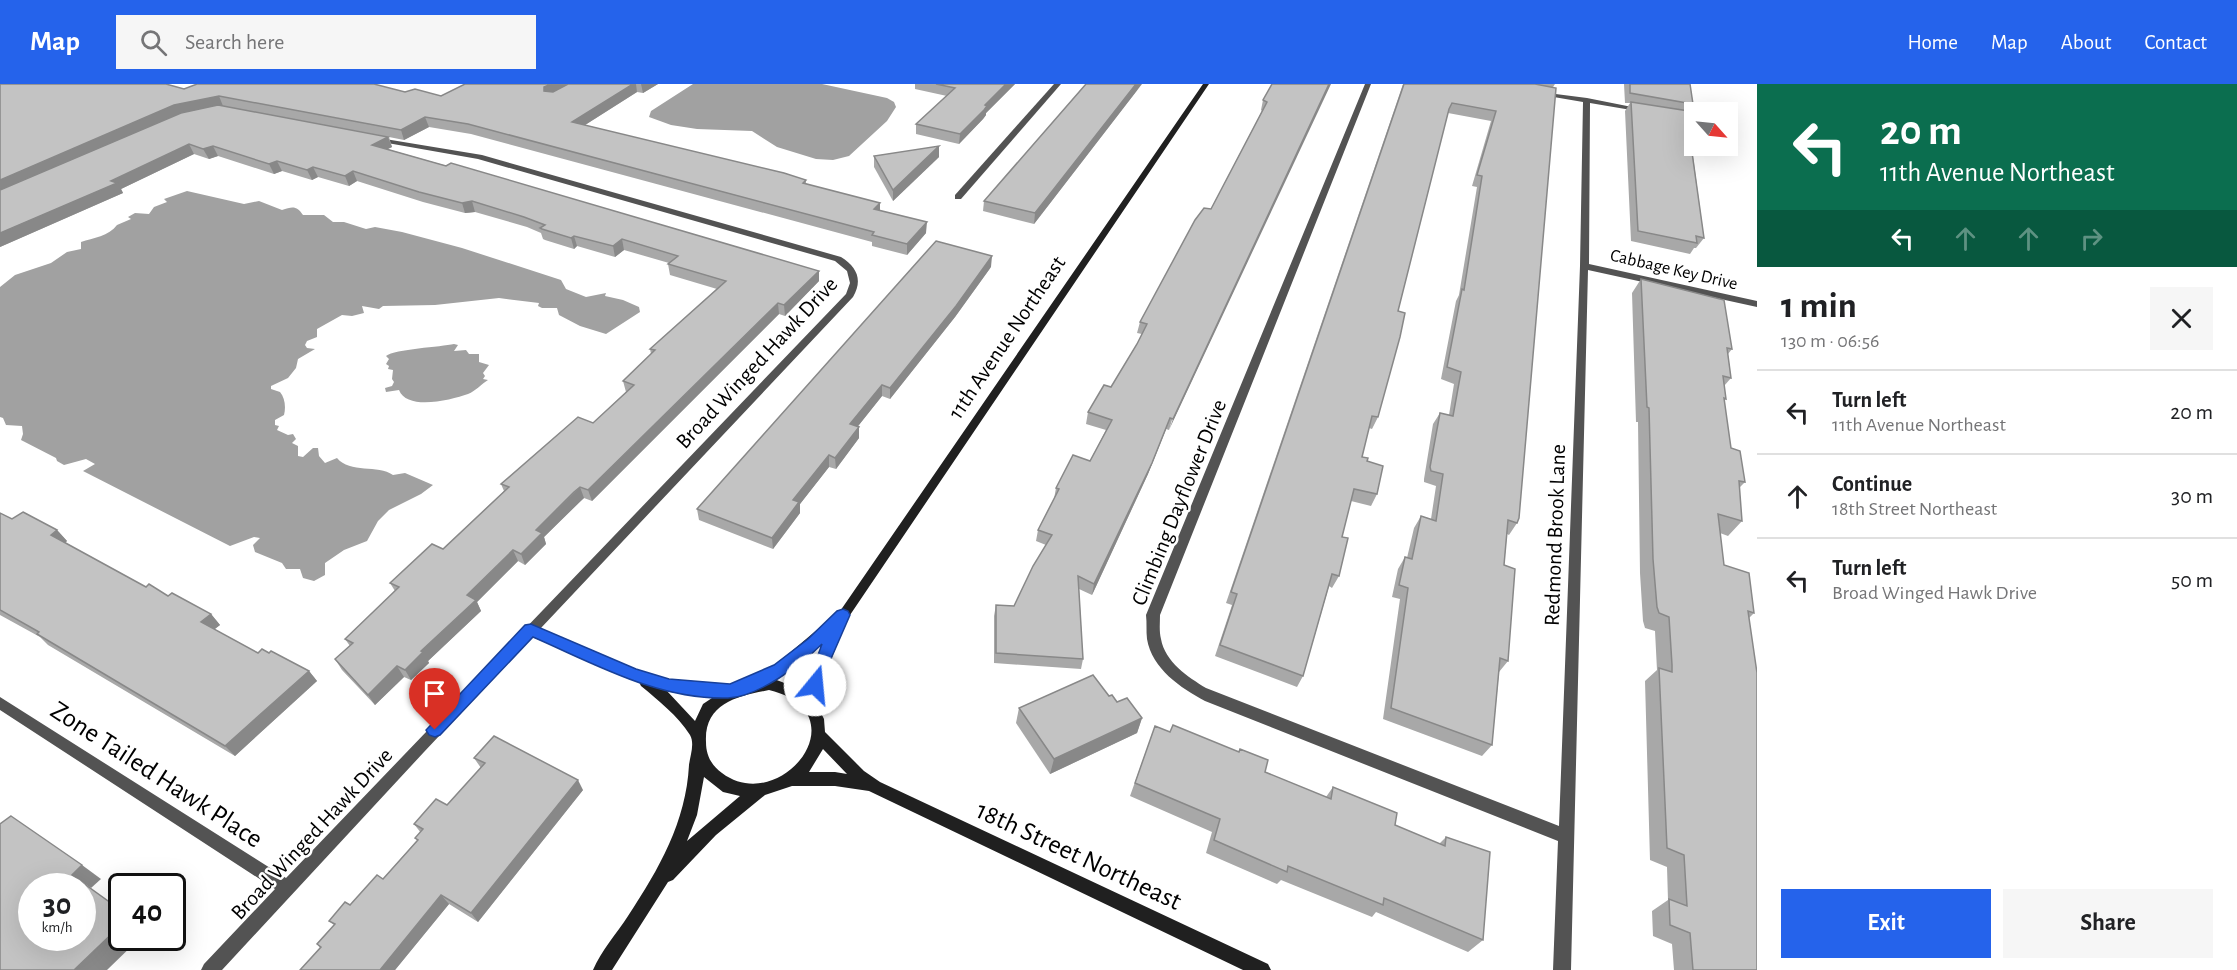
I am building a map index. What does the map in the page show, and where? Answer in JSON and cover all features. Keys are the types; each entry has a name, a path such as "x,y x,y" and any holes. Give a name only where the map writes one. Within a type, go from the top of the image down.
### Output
{"street":[{"path":"958,197 1057,84"},
{"name":"11th Avenue Northeast","path":"813,711 815,685 822,661 843,615 1206,84"},
{"name":"Climbing Dayflower Drive","path":"1368,84 1153,615 1154,643 1173,672 1185,684 1210,697 1565,836"},
{"path":"1528,90 1652,112"},
{"name":"Redmond Brook Lane","path":"1562,970 1587,100"},
{"name":"Broad Winged Hawk Drive","path":"210,970 850,295 856,284 854,272 838,259 478,158 367,138"},
{"name":"Cabbage Key Drive","path":"1584,266 1757,304"},
{"name":"11th Avenue Northeast","path":"749,685 779,670 810,646 843,615"},
{"path":"531,630 632,674 669,686 730,691"},
{"path":"632,674 668,700 697,733"},
{"path":"602,970 654,889 685,826 694,801 698,779 697,752 697,733 708,709 730,691 749,685 769,684 787,688 802,697 813,711 818,735 811,759 792,779 776,787 759,790 737,789 718,782 705,768 697,752"},
{"name":"Zone Tailed Hawk Place","path":"0,703 287,888"},
{"name":"18th Street Northeast","path":"818,735 859,776 875,787 1262,970"},
{"name":"18th Street Northeast","path":"792,779 835,779 875,787"},
{"path":"654,889 707,831 723,816 759,790"}],"shaded area":[{"path":"693,84 822,84 887,98 894,102 896,107 887,121 849,156 833,160 816,159 777,147 752,131 697,129 671,125 649,117 651,111"},
{"path":"187,191 244,204 259,201 282,210 294,208 303,215 324,215 333,222 344,222 366,229 375,227 402,232 462,248 561,280 566,289 586,297 606,293 605,296 639,307 640,312 606,334 580,326 559,315 557,308 542,308 538,306 539,303 499,298 435,305 383,306 379,309 362,306 364,313 352,316 342,315 317,329 317,337 307,341 305,345 307,348 315,349 298,359 296,368 288,378 271,386 271,389 280,392 285,403 284,415 275,420 275,425 279,426 277,430 288,435 293,434 296,439 292,443 298,446 298,456 303,457 313,448 318,448 319,456 325,463 337,458 356,468 380,470 393,475 405,473 433,485 421,494 389,510 378,521 367,541 344,550 325,563 325,575 314,581 303,578 300,569 286,569 282,563 255,552 253,545 260,538 254,537 230,546 83,471 95,464 86,459 64,465 56,458 21,440 22,426 6,425 0,417 0,287 15,275 51,263 67,252 81,249 81,242 105,234 131,219 128,217 135,213 149,214 154,207 167,202 164,199"},
{"path":"458,345 454,351 466,350 469,354 479,354 479,362 489,365 483,373 485,376 483,379 488,380 474,391 451,399 430,402 411,400 399,390 386,392 385,388 392,386 394,382 393,370 388,369 389,366 386,364 389,359 386,356 408,350"}],"building":[{"path":"0,84 166,84 184,89 197,84 374,84 405,92 415,89 441,96 465,84 551,84 544,87 544,91 553,92 568,84 633,84 572,122 784,173 806,180 803,183 880,203 874,209 927,222 907,244 872,235 874,232 468,124 425,117 401,130 219,96 174,105 0,180"},
{"path":"936,84 1006,84 960,134 916,124 955,88"},
{"path":"1086,84 1136,84 1035,213 984,201"},
{"path":"1272,84 1329,84 1173,419 1170,418 1152,463 1094,584 1078,576 1083,659 996,653 996,605 1014,606 1033,566 1052,535 1038,530 1073,455 1090,461 1112,420 1088,412 1104,385 1111,387 1137,344 1147,324 1140,322 1195,220 1204,208 1211,209 1267,102 1263,100"},
{"path":"1404,84 1535,84 1556,88 1519,518 1517,523 1508,520 1504,565 1515,569 1508,661 1500,658 1492,745 1391,708 1408,588 1399,585 1405,557 1412,559 1421,516 1436,521 1443,474 1431,471 1430,467 1440,413 1453,416 1461,372 1447,367 1462,289 1464,290 1482,176 1477,175 1496,111 1452,103 1449,109 1398,311 1405,313 1400,337 1378,417 1372,416 1362,457 1383,466 1377,494 1354,489 1342,537 1348,538 1339,576 1332,574 1303,676 1220,645 1237,594 1231,592"},
{"path":"1630,84 1690,84 1693,102 1684,102 1630,93"},
{"path":"1631,102 1684,110 1684,156 1693,156 1704,238 1696,236 1697,243 1638,231"},
{"path":"218,105 388,137 372,145 446,166 451,163 819,271 784,305 778,303 588,490 580,487 574,492 536,530 542,533 521,554 513,550 467,595 476,600 421,651 423,652 405,670 397,666 368,695 335,659 353,643 345,639 399,587 390,583 432,544 443,549 509,487 501,484 578,417 593,423 634,385 623,381 655,350 650,349 726,281 668,264 678,256 622,239 613,246 574,236 571,238 542,229 540,228 545,225 524,217 472,201 462,203 353,171 345,176 313,167 307,170 277,161 269,164 213,146 203,149 189,144 111,181 117,183 0,233 0,190 181,113"},
{"path":"939,146 893,190 874,156"},
{"path":"936,241 992,256 956,306 890,388 882,385 850,424 859,427 835,458 829,455 793,500 799,502 772,538 697,509"},
{"path":"1641,279 1724,300 1732,349 1727,348 1731,378 1723,376 1726,399 1724,398 1731,448 1740,451 1745,482 1739,481 1742,521 1718,514 1724,565 1749,573 1754,613 1748,611 1757,673 1757,970 1693,970 1690,933 1670,925 1669,899 1687,906 1684,855 1667,848 1659,668 1672,672 1672,665 1669,617 1659,613 1657,607 1653,559 1649,408 1647,407"},
{"path":"23,512 57,530 51,535 146,587 149,584 168,596 172,593 211,614 201,622 258,653 262,649 269,653 271,651 309,671 225,746 0,610 0,513 12,519"},
{"path":"1093,675 1109,696 1112,695 1117,702 1127,698 1142,718 1054,759 1019,708"},
{"path":"1173,725 1239,752 1240,749 1268,760 1265,772 1331,799 1333,787 1397,813 1395,825 1445,846 1446,837 1490,852 1483,940 1384,898 1383,905 1288,866 1287,872 1214,840 1220,819 1135,783 1155,726 1170,732"},
{"path":"494,736 578,780 471,913 441,895 380,970 300,970 321,947 317,944 335,924 329,921 345,902 350,905 377,875 383,879 418,840 415,838 423,829 414,824 436,799 447,805 485,763 474,758"},
{"path":"11,816 82,865 74,873 18,873 18,951 94,951 74,970 0,970 0,824"},
{"path":"96,892 108,901 108,937 96,949"}],"route":[{"path":"435,730 531,630 632,674 669,686 691,690 730,691 749,685 779,670 813,644 843,615 822,661 815,685"}]}
